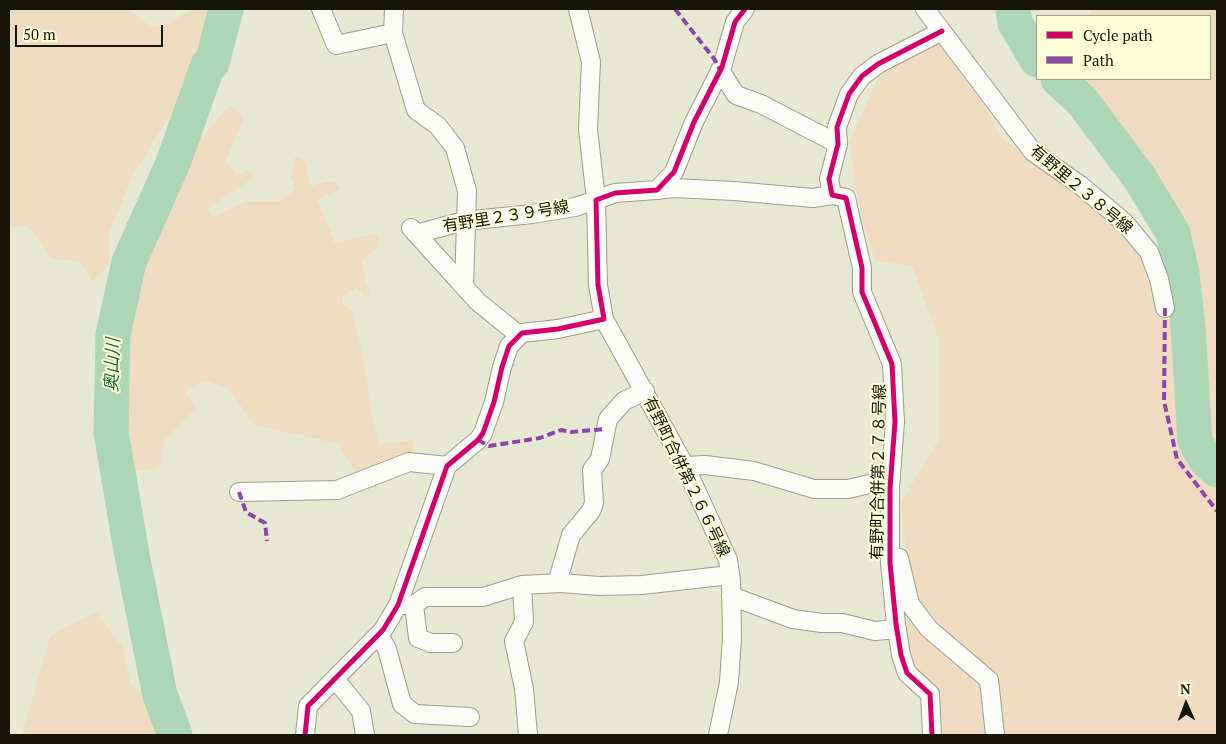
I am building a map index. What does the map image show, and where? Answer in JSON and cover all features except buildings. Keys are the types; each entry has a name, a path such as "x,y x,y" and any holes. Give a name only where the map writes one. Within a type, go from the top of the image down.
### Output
{"street":[{"path":"320,9 336,45 393,33"},
{"path":"394,9 393,33 416,110 438,126 455,148 462,166 467,191 464,286 478,302 519,335"},
{"name":"有野町合併第２６６号線","path":"578,9 591,62 588,129 596,200 598,285 604,319 685,466 728,560 732,638 728,682 718,735"},
{"path":"657,190 674,172 694,122 720,70 734,22 745,9"},
{"name":"有野里２３８号線","path":"925,9 1033,152 1080,185 1125,223 1149,252 1160,279 1165,308"},
{"path":"832,195 829,179 838,144 837,127 849,94 862,76 878,64 942,31"},
{"path":"720,70 736,95 761,104 838,144"},
{"name":"有野里２３９号線","path":"464,286 414,231 466,220 532,214 575,206 614,193 673,188 734,190 813,198 832,195"},
{"name":"有野町合併第２７８号線","path":"832,195 846,198 862,268 862,292 892,364 895,422 891,479 890,556 896,629 907,673 930,694 932,735"},
{"path":"453,643 431,643 418,638 406,605 447,466 478,440 483,433 494,402 509,346 519,335 604,319"},
{"path":"557,583 571,535 591,511 594,503 592,470 600,459 608,419 624,401 645,391"},
{"path":"239,492 337,490 409,462 447,466"},
{"path":"685,466 704,465 754,472 814,489 848,489 891,479"},
{"path":"890,556 899,558 910,604 929,629 989,680 995,735"},
{"path":"305,735 308,706 379,635 406,605 425,597 483,597 522,585 557,583 642,585 730,575"},
{"path":"522,585 524,622 514,641 524,689 528,735"},
{"path":"731,596 793,619 822,623 842,623 875,631 896,629"},
{"path":"379,635 387,649 402,704 416,714 470,717"},
{"path":"335,679 361,711 365,735"}],"shaded area":[{"path":"9,9 128,9 151,27 170,23 191,9 219,9 218,22 194,63 179,102 134,173 109,233 110,264 92,282 80,261 52,259 29,227 9,226"},
{"path":"1090,9 1217,9 1217,735 941,735 937,693 914,670 906,636 907,561 901,502 938,441 939,340 912,266 875,261 860,211 849,142 879,76 936,40 961,63 1002,139 1067,182 1146,254 1174,335 1187,268 1162,198 1094,105 1069,80 1211,80 1211,15 1091,15"},
{"path":"1036,26 1036,43 1027,27"},
{"path":"230,105 244,118 225,162 237,175 251,169 252,179 208,208 213,217 247,201 280,201 297,189 291,177 295,157 304,160 311,186 334,180 339,189 317,200 335,243 378,233 380,245 362,260 366,284 370,289 369,294 366,298 357,287 342,297 343,305 352,310 367,376 369,402 379,444 412,440 414,451 370,472 356,474 339,444 254,425 229,389 203,380 186,392 196,407 165,440 159,467 121,474 108,456 110,358 124,279 198,142"},
{"path":"96,612 124,649 130,684 158,706 154,725 159,735 22,735 50,636"}],"waterway":[{"name":"奥山川","path":"175,735 160,695 132,555 111,432 113,335 129,262 173,163 208,65 212,63 226,9"},
{"path":"1013,9 1015,23 1036,58"},
{"path":"1059,80 1082,101 1139,177 1173,233 1182,274 1188,327 1195,441 1206,460 1217,470"}],"marked path":[{"path":"675,9 715,60 720,70"},
{"path":"1165,308 1164,401 1177,459 1217,511"},
{"path":"478,440 489,446 540,438 561,430 571,432 605,429"},
{"path":"239,492 246,512 265,523 267,541"}],"cycle path":[{"path":"305,735 308,706 383,630 398,605 447,466 478,440 483,433 494,402 509,346 522,333 558,329 604,319 598,285 596,200 615,193 657,190 674,172 694,122 722,67 735,22 745,9"},
{"path":"932,735 930,694 907,673 901,655 896,624 890,563 890,488 895,422 892,364 862,292 862,268 846,198 832,195 829,179 838,144 837,127 849,94 862,76 878,64 942,31"}]}
